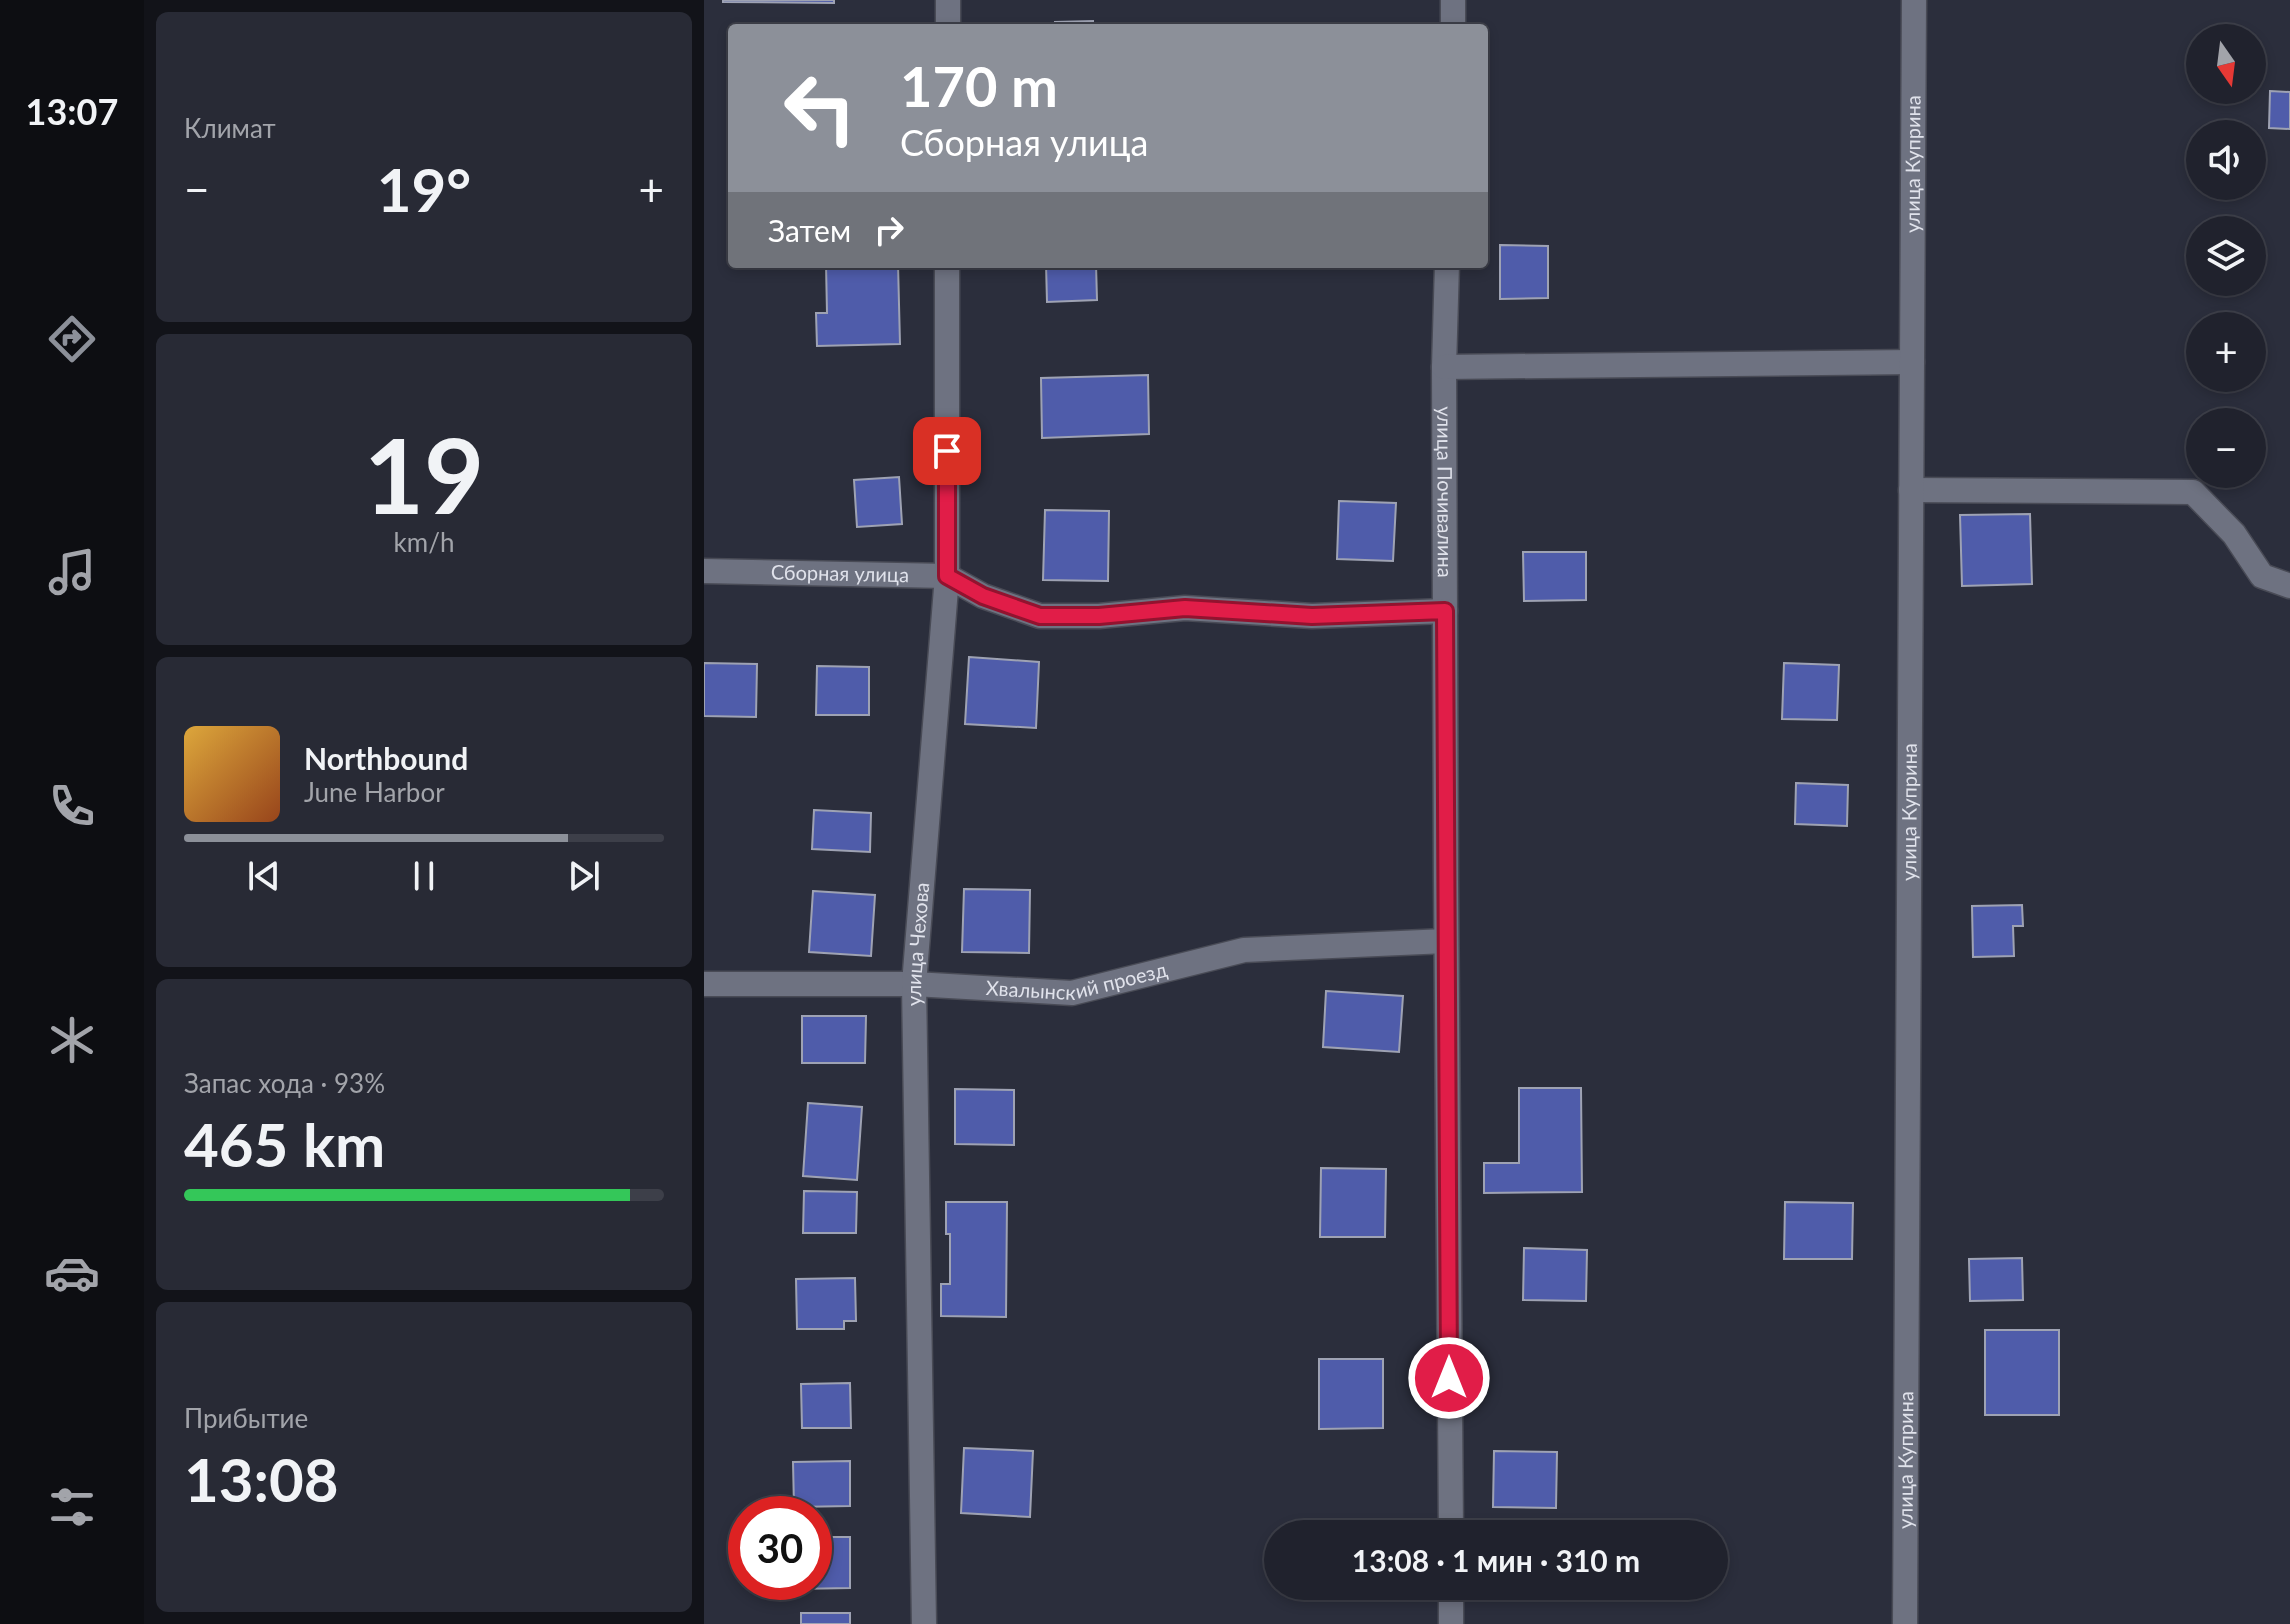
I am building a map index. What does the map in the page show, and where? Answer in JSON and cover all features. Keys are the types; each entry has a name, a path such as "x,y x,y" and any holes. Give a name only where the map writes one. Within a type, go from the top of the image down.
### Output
{"street":[{"path":"948,0 948,24"},
{"path":"1453,0 1453,24"},
{"name":"улица Куприна","path":"1905,1624 1914,0"},
{"name":"улица Чехова","path":"924,1624 914,984 947,576 947,268"},
{"name":"улица Почивалина","path":"1447,268 1444,367 1451,1520"},
{"path":"1444,367 1912,362"},
{"path":"1911,490 2193,492 2234,534 2262,576 2290,586"},
{"name":"Сборная улица","path":"704,571 947,576 983,596 1040,616 1099,616 1185,608 1312,616 1445,611"},
{"name":"Хвалынский проезд","path":"704,984 914,984 1072,993 1244,950 1446,941"},
{"path":"1451,1600 1451,1624"}],"building":[{"path":"834,0 834,3 723,2"},
{"path":"1093,21 1093,24 1055,24"},
{"path":"2270,91 2290,92 2290,129 2269,128"},
{"path":"1500,245 1548,246 1548,298 1500,299"},
{"path":"826,268 898,268 900,344 817,346 816,313 827,313"},
{"path":"1046,268 1096,268 1097,300 1047,302"},
{"path":"1148,375 1149,434 1042,438 1041,378"},
{"path":"899,477 902,524 857,527 854,480"},
{"path":"1339,501 1396,503 1393,561 1337,559"},
{"path":"1045,510 1109,511 1108,581 1043,580"},
{"path":"2030,514 2032,584 1962,586 1960,515"},
{"path":"1523,552 1586,552 1586,600 1524,601"},
{"path":"969,657 1039,662 1036,728 965,724"},
{"path":"704,663 757,664 756,717 704,716"},
{"path":"1784,663 1839,665 1837,720 1782,719"},
{"path":"817,666 869,667 869,715 816,715"},
{"path":"1796,783 1848,785 1847,826 1795,824"},
{"path":"814,810 871,813 870,852 812,849"},
{"path":"964,889 1030,890 1029,953 962,952"},
{"path":"813,891 875,895 871,956 809,952"},
{"path":"2022,905 2023,926 2013,926 2014,956 1973,957 1972,906"},
{"path":"1326,991 1403,996 1399,1052 1323,1047"},
{"path":"802,1016 866,1016 865,1063 802,1063"},
{"path":"1519,1088 1581,1088 1582,1192 1484,1193 1484,1163 1519,1163"},
{"path":"955,1089 1014,1090 1014,1145 955,1144"},
{"path":"808,1103 862,1107 857,1180 803,1176"},
{"path":"1321,1168 1386,1169 1385,1237 1320,1237"},
{"path":"804,1191 857,1192 856,1233 803,1233"},
{"path":"946,1202 1007,1202 1006,1317 941,1316 941,1284 950,1284 950,1234 946,1234"},
{"path":"1785,1202 1853,1203 1852,1259 1784,1259"},
{"path":"1524,1248 1587,1250 1586,1301 1523,1300"},
{"path":"2022,1258 2023,1300 1970,1301 1969,1259"},
{"path":"855,1278 856,1321 844,1321 844,1329 797,1329 796,1279"},
{"path":"1985,1330 2059,1330 2059,1415 1985,1415"},
{"path":"1319,1359 1383,1359 1383,1428 1319,1429"},
{"path":"850,1383 851,1428 802,1428 801,1384"},
{"path":"964,1448 1033,1451 1030,1517 961,1513"},
{"path":"1494,1451 1557,1452 1556,1508 1493,1507"},
{"path":"850,1461 850,1506 832,1506 832,1496 794,1496 793,1462"},
{"path":"832,1537 850,1537 850,1588 832,1588"},
{"path":"801,1613 850,1613 850,1624 801,1624"}],"route":[{"path":"947,451 947,576 983,596 1040,616 1099,616 1185,608 1312,616 1445,611 1449,1378"}]}
